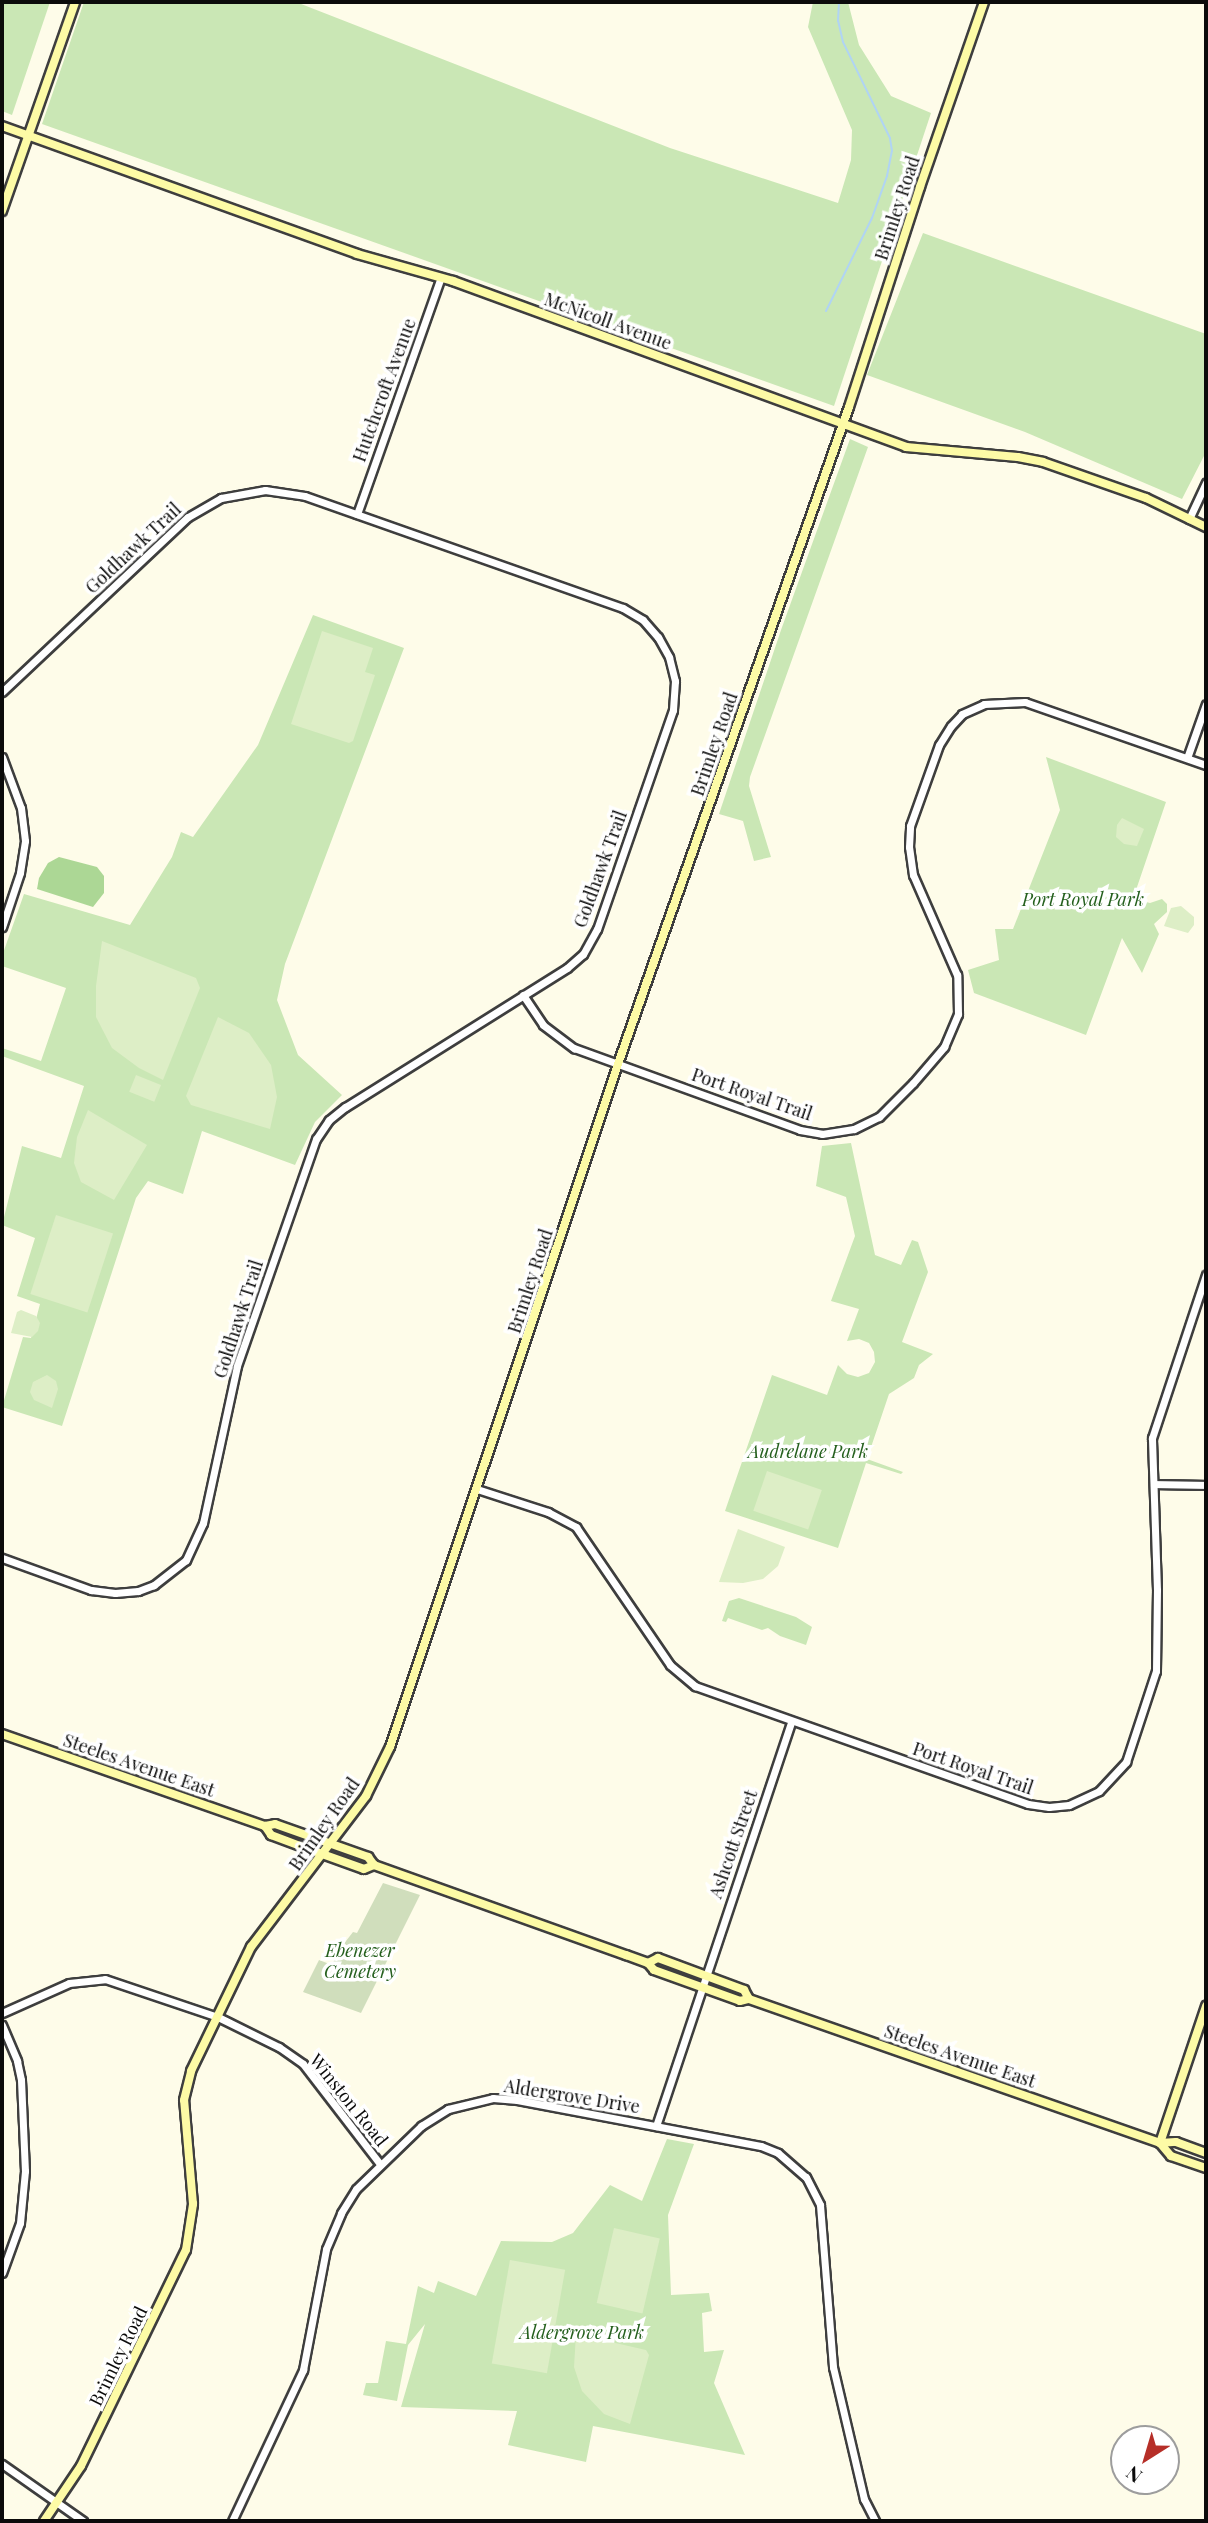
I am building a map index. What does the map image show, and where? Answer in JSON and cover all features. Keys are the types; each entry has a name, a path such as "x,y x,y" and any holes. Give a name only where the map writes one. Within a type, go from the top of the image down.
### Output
{"main road":[{"path":"2,211 75,2"},
{"name":"Brimley Road","path":"44,2521 81,2466 186,2250 193,2204 184,2100 191,2071 251,1947 366,1796 390,1747 618,1063 843,424 984,2"},
{"name":"McNicoll Avenue","path":"2,126 357,254 441,277 919,450 1018,457 1043,462 1146,498 1206,527"},
{"name":"Steeles Avenue East","path":"2,1734 265,1826 275,1824 368,1857 374,1865 648,1963 654,1970 740,2001 749,1999 1160,2143 1176,2142 1206,2153"},
{"name":"Steeles Avenue East","path":"265,1826 271,1835 364,1869 374,1865"},
{"name":"Steeles Avenue East","path":"648,1963 658,1958 744,1990 749,1999"},
{"path":"1160,2143 1206,2006"},
{"name":"Steeles Avenue East","path":"1160,2143 1171,2156 1206,2168"}],"street":[{"name":"Hutchcroft Avenue","path":"357,514 441,277"},
{"path":"1189,519 1206,483"},
{"name":"Goldhawk Trail","path":"2,692 178,525 208,504 233,495 275,490 305,496 623,608 651,628 669,657 675,681 673,710 597,929 588,947 574,962 345,1107 316,1139 237,1366 203,1524 195,1546 182,1564 146,1588 115,1593 91,1590 2,1558"},
{"name":"Port Royal Trail","path":"523,995 543,1025 574,1048 800,1130 839,1133 872,1121 887,1111 944,1047 958,1014 957,975 913,875 909,847 910,826 939,745 962,714 984,704 1001,701 1025,702 1206,765"},
{"path":"1187,758 1206,704"},
{"path":"2,757 21,808 25,841 20,873 2,927"},
{"name":"Port Royal Trail","path":"477,1489 548,1512 576,1527 666,1659 683,1678 718,1697 1028,1804 1062,1806 1098,1791 1126,1762 1156,1671 1158,1647 1152,1438 1206,1275"},
{"path":"1154,1484 1206,1485"},
{"name":"Ashcott Street","path":"656,2126 791,1723"},
{"name":"Winston Road","path":"2,2013 69,1983 105,1979 218,2017 279,2047 303,2064 380,2164"},
{"path":"2,2025 18,2062 21,2080 25,2171 20,2222 2,2273"},
{"name":"Aldergrove Drive","path":"232,2521 303,2370 330,2235 356,2189 380,2164 433,2118 448,2109 478,2100 517,2100 761,2146 778,2152 811,2185 820,2205 833,2367 864,2499 875,2521"},
{"path":"2,2464 83,2521"}],"green space":[{"path":"2,2 50,2 12,115 2,111"},
{"path":"84,2 296,2 670,148 838,203 851,160 852,130 808,27 813,2 848,2 859,45 891,96 931,113 834,406 42,124"},
{"path":"923,233 1206,334 1206,452 1182,499 1025,432 867,375"},
{"path":"850,439 868,447 750,777 749,786 771,857 754,861 743,821 719,814 781,630"},
{"path":"313,615 404,648 285,964 277,1000 298,1055 342,1095 315,1122 295,1165 202,1131 183,1194 148,1181 136,1198 62,1426 2,1407 23,1337 31,1338 40,1304 17,1296 35,1238 2,1225 22,1146 61,1158 84,1086 2,1056 2,1048 41,1061 66,988 2,966 2,956 24,894 130,925 172,857 181,832 193,837 258,745"},
{"path":"322,631 373,648 365,672 375,675 353,741 349,743 291,724"},
{"name":"Port Royal Park","path":"1046,757 1166,802 1136,890 1142,901 1150,903 1162,899 1167,904 1167,912 1154,924 1159,934 1142,973 1122,938 1086,1035 974,993 968,970 999,960 995,929 1013,929 1060,810"},
{"path":"1122,818 1144,829 1137,846 1124,844 1116,837 1117,825"},
{"path":"59,857 97,867 104,876 104,893 93,907 37,889 39,878 48,863"},
{"path":"1181,906 1194,917 1194,925 1188,933 1164,926 1171,908"},
{"path":"102,941 196,978 200,988 163,1080 139,1068 112,1048 96,1017 96,986"},
{"path":"218,1017 249,1033 271,1065 277,1097 270,1129 191,1105 186,1096"},
{"path":"136,1075 161,1085 154,1102 129,1092"},
{"path":"88,1110 147,1145 114,1200 81,1182 74,1163 77,1137"},
{"name":"Audrelane Park","path":"851,1143 875,1255 901,1265 912,1240 918,1242 928,1272 902,1342 933,1354 919,1365 914,1378 889,1394 867,1459 903,1472 901,1474 866,1463 838,1548 725,1511 772,1375 827,1395 838,1365 847,1374 858,1377 869,1373 875,1362 869,1343 859,1339 847,1341 859,1309 831,1301 855,1236 846,1197 816,1186 822,1146"},
{"path":"56,1215 113,1234 87,1312 30,1294"},
{"path":"21,1310 36,1316 40,1323 38,1331 32,1337 11,1333 17,1312"},
{"path":"47,1375 56,1381 58,1389 52,1408 34,1400 30,1392 33,1382"},
{"path":"767,1471 822,1490 808,1530 753,1511"},
{"path":"738,1529 785,1547 778,1566 763,1579 743,1583 719,1582"},
{"path":"739,1598 796,1617 812,1627 806,1645 780,1636 768,1628 762,1630 728,1618 726,1622 722,1621 729,1601"},
{"name":"Ebenezer Cemetery","path":"383,1883 420,1895 361,2013 303,1992 319,1960 332,1965 339,1950 353,1932 357,1933"},
{"name":"Aldergrove Park","path":"667,2139 694,2144 668,2215 671,2295 709,2293 712,2311 702,2313 704,2352 724,2350 714,2383 745,2455 593,2426 586,2462 508,2445 517,2411 401,2407 425,2324 408,2345 397,2401 363,2395 366,2383 378,2383 386,2341 406,2344 418,2286 434,2293 438,2281 476,2296 501,2241 552,2242 573,2233 610,2185 642,2201"},
{"path":"614,2228 660,2239 642,2314 597,2303"},
{"path":"510,2260 565,2270 547,2373 492,2363"},
{"path":"576,2334 646,2350 649,2355 630,2424 604,2414 582,2391 574,2367"}],"waterway":[{"path":"826,311 872,218 887,176 892,151 890,138 843,42 838,21 839,2"}]}
